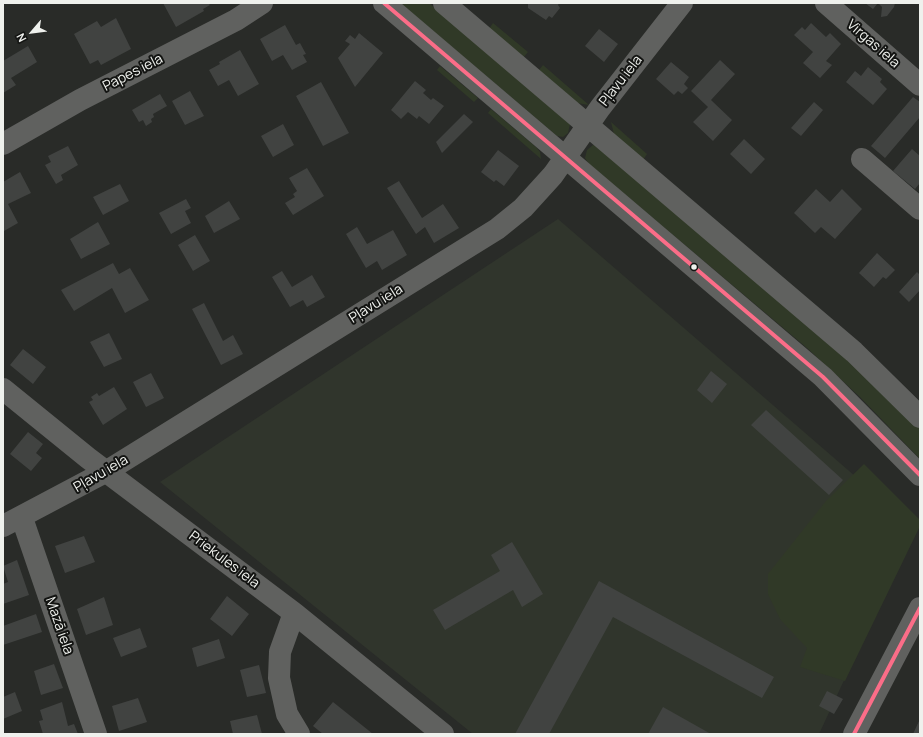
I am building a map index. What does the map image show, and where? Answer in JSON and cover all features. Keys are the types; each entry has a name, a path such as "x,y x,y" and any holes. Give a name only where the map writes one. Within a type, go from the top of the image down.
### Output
{"street":[{"name":"Papes iela","path":"3,144 80,100 236,20 262,3"},
{"path":"384,3 823,377 920,475"},
{"path":"444,3 854,352 920,417"},
{"name":"Pļavu iela","path":"13,522 107,471 497,229 523,208 566,158 600,108 682,3"},
{"name":"Virgas iela","path":"826,3 920,85"},
{"path":"862,159 920,209"},
{"name":"Priekules iela","path":"3,389 88,458 294,613 443,734"},
{"name":"Mazā iela","path":"13,522 96,734"},
{"path":"854,734 920,608"},
{"path":"294,613 280,652 279,678 287,714 299,734"}],"shaded area":[{"path":"558,219 915,528 819,734 473,734 160,482"}],"green space":[{"path":"400,3 429,3 570,124 568,133 563,137 557,136"},
{"path":"493,23 528,52 523,58 489,29"},
{"path":"543,65 589,105 577,103 539,70"},
{"path":"440,66 478,98 474,102 437,70"},
{"path":"491,109 536,147 540,152 541,159 488,113"},
{"path":"611,122 647,154 643,160 614,134"},
{"path":"593,145 600,146 843,353 920,428 920,459 860,397 807,348 589,164 585,158 587,150"},
{"path":"864,464 920,520 920,526 845,681 800,667 807,648 780,619 768,594 768,574 826,501"}],"building":[{"path":"163,3 208,3 210,5 203,9 204,11 176,27"},
{"path":"528,3 559,3 558,5 560,8 552,18 549,16 546,20 528,8"},
{"path":"865,3 878,3 873,9"},
{"path":"878,3 895,3 894,7 887,16 881,17 882,7"},
{"path":"116,18 131,49 101,65 98,60 90,64 74,34 97,21 101,27"},
{"path":"811,23 826,37 830,33 841,44 826,61 832,65 820,78 803,63 813,52 794,35 802,27 805,30"},
{"path":"285,25 296,45 300,43 306,54 303,55 307,62 292,70 283,55 272,61 260,39"},
{"path":"599,29 618,44 604,62 585,46"},
{"path":"359,33 383,53 355,87 338,58 350,44 345,41 350,35 355,39"},
{"path":"28,46 37,62 11,78 16,85 3,93 3,61"},
{"path":"240,50 259,84 238,96 229,80 218,86 209,70 220,64 219,62"},
{"path":"720,60 735,74 711,100 732,120 713,141 693,122 708,107 691,91"},
{"path":"671,62 689,77 684,84 688,88 682,94 678,91 674,95 656,79"},
{"path":"868,67 882,79 880,82 887,89 873,105 846,82 855,71 861,76"},
{"path":"415,81 426,90 423,93 431,100 433,98 444,106 429,124 419,116 417,119 408,112 401,119 391,110"},
{"path":"321,82 349,133 323,146 296,96"},
{"path":"190,91 204,116 185,125 172,101"},
{"path":"160,94 167,106 153,114 154,117 151,119 152,122 146,126 143,120 139,122 132,110"},
{"path":"913,97 920,102 920,117 885,158 871,146"},
{"path":"814,102 823,110 801,136 791,128"},
{"path":"464,114 473,122 442,153 436,142"},
{"path":"283,124 294,145 273,157 261,136"},
{"path":"744,139 765,159 751,174 730,154"},
{"path":"68,146 78,165 61,175 63,180 56,184 45,165 51,162 48,156"},
{"path":"912,149 920,156 920,183 915,189 893,171"},
{"path":"498,150 519,166 504,186 496,180 494,182 481,172"},
{"path":"307,168 324,196 293,215 285,203 295,197 293,194 297,191 289,178"},
{"path":"20,172 31,193 8,204 18,223 4,231 3,182"},
{"path":"399,181 422,218 443,204 459,228 434,243 425,227 416,234 387,188"},
{"path":"120,184 129,201 103,215 93,197"},
{"path":"816,189 830,202 842,189 862,209 835,239 821,227 815,233 794,213"},
{"path":"186,199 191,208 185,211 191,223 171,234 159,213"},
{"path":"229,201 240,219 214,233 205,216"},
{"path":"98,222 110,244 81,259 70,239"},
{"path":"357,227 367,244 393,230 407,255 382,270 377,261 366,268 346,234"},
{"path":"195,235 210,261 193,271 178,245"},
{"path":"877,253 895,270 886,279 883,277 874,287 859,273"},
{"path":"113,263 119,274 130,268 149,300 125,313 112,288 74,311 61,290"},
{"path":"282,271 292,287 312,275 325,297 307,307 303,300 290,307 272,277"},
{"path":"917,272 920,275 920,290 909,302 899,292"},
{"path":"204,303 223,341 233,335 243,354 221,365 192,309"},
{"path":"109,333 122,359 104,367 90,342"},
{"path":"23,349 46,367 33,384 10,365"},
{"path":"711,371 727,384 712,403 697,390"},
{"path":"151,373 164,398 146,407 133,382"},
{"path":"114,387 127,409 103,425 89,402 93,400 91,397 97,393 99,396"},
{"path":"766,410 843,480 829,495 751,425"},
{"path":"28,432 43,444 36,453 42,458 31,471 10,454"},
{"path":"84,536 95,562 65,573 55,546"},
{"path":"512,542 543,594 522,607 513,590 445,630 433,610 500,571 491,555"},
{"path":"17,560 29,595 3,604 3,584 8,582 3,566"},
{"path":"599,581 774,677 762,698 613,617 549,734 515,734"},
{"path":"227,596 249,614 232,636 210,619"},
{"path":"104,597 113,625 86,635 77,609"},
{"path":"36,614 42,632 3,645 3,626"},
{"path":"140,628 147,647 121,657 113,638"},
{"path":"219,639 225,658 197,667 192,648"},
{"path":"54,664 63,688 41,695 34,671"},
{"path":"259,665 266,693 247,697 240,670"},
{"path":"827,691 843,699 834,714 819,706"},
{"path":"15,692 22,711 3,719 3,697"},
{"path":"138,698 147,722 119,731 112,706"},
{"path":"62,702 68,726 74,724 78,734 43,734 39,721 43,720 40,710"},
{"path":"333,702 373,734 323,734 313,726"},
{"path":"663,707 711,734 648,734"},
{"path":"257,715 262,734 233,734 230,721"},
{"path":"920,719 920,734 913,734"}],"transit line":[{"path":"384,3 823,377 920,475"},
{"path":"854,734 920,608"}]}
